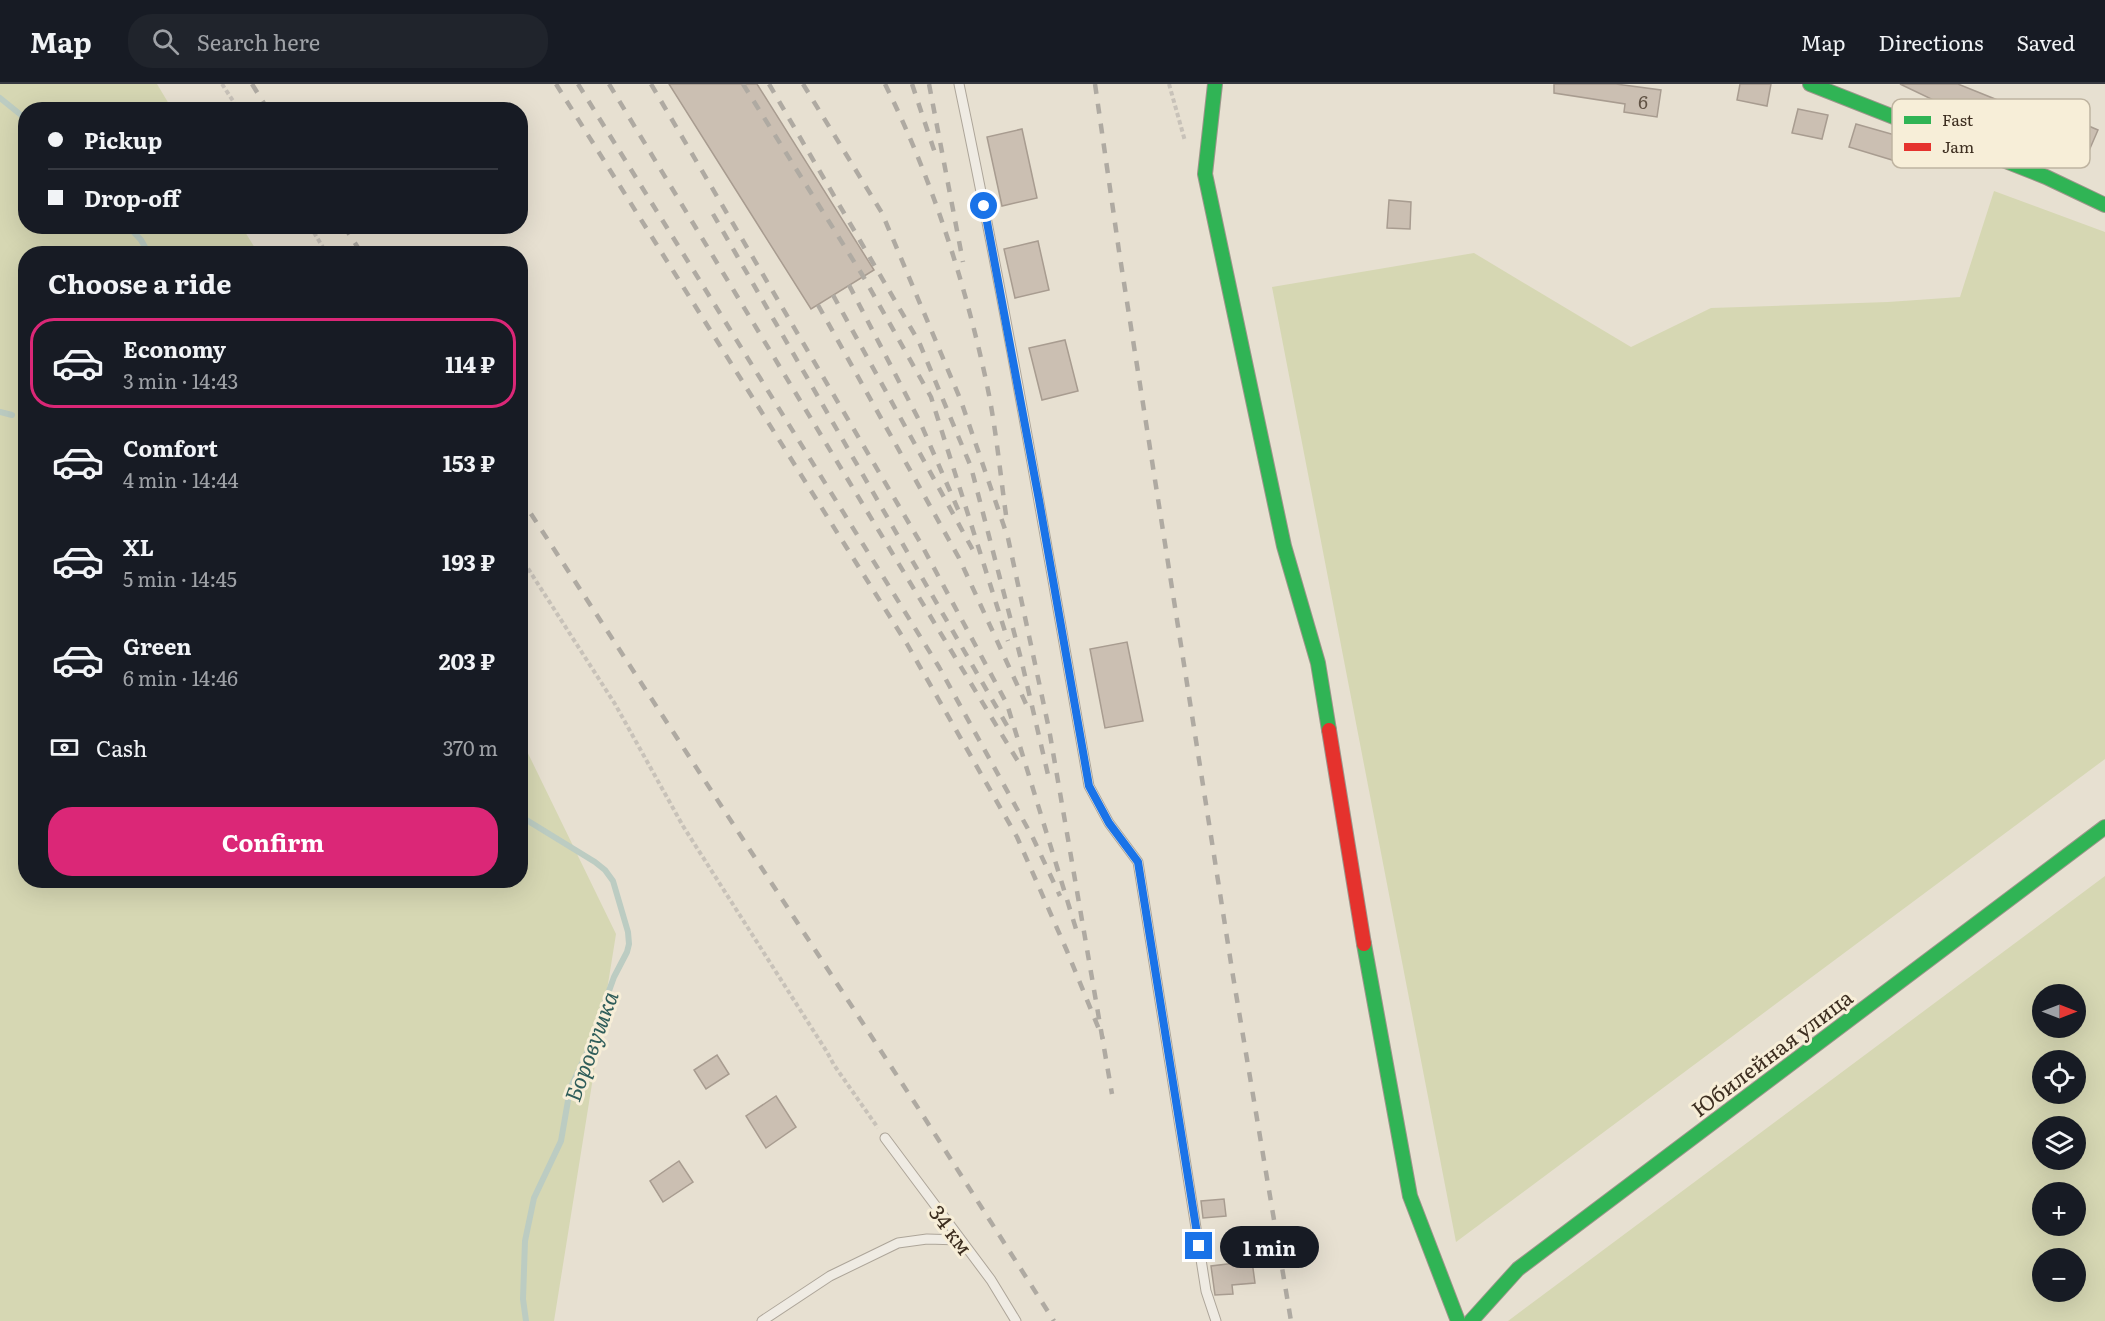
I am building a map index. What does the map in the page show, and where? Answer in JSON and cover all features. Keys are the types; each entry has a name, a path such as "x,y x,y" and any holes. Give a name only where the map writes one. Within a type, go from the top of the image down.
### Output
{"street":[{"path":"1215,84 1206,174 1284,546 1318,663 1352,878 1410,1196 1458,1321"},
{"path":"1810,84 1892,116"},
{"path":"2023,168 2105,205"},
{"name":"Юбилейная улица","path":"1471,1321 1518,1269 2105,827"}],"lane":[{"path":"959,84 1039,500 1089,786 1109,823 1138,862 1206,1291 1216,1321"},
{"name":"34 км","path":"885,1138 991,1280 1016,1321"},
{"path":"762,1321 830,1276 898,1243 927,1239 960,1240"}],"path":[{"path":"222,84 234,102"},
{"path":"1169,84 1185,141 1190,150"},
{"path":"528,568 615,704 683,826 834,1065 885,1138"}],"green space":[{"path":"0,84 157,84 168,102 18,102 18,234 246,234 254,246 18,246 18,888 528,888 528,753 616,934 554,1321 0,1321"},
{"path":"1994,191 2105,232 2105,759 1456,1242 1272,287 1474,253 1631,347 1711,308 1888,302 1960,297"},
{"path":"2105,876 2105,1321 1508,1321"}],"building":[{"path":"669,84 757,84 874,270 811,309"},
{"path":"1554,84 1616,84 1661,90 1657,117 1624,112 1625,104 1554,93"},
{"path":"1740,84 1771,84 1767,106 1737,100"},
{"path":"1900,84 1958,84 1995,99 1931,99"},
{"path":"1798,109 1828,115 1822,139 1792,133"},
{"path":"1856,124 1892,134 1892,160 1849,147"},
{"path":"2090,127 2098,130 2090,148"},
{"path":"1022,129 1037,198 1002,206 987,137"},
{"path":"1389,200 1411,202 1410,229 1387,228"},
{"path":"1038,241 1049,290 1015,298 1004,249"},
{"path":"1065,340 1078,391 1042,400 1029,348"},
{"path":"1127,642 1143,721 1105,728 1090,649"},
{"path":"717,1055 729,1074 706,1089 694,1070"},
{"path":"776,1096 796,1127 766,1148 746,1116"},
{"path":"679,1161 693,1182 663,1202 650,1181"},
{"path":"1224,1199 1226,1216 1203,1218 1201,1201"},
{"path":"1252,1261 1255,1283 1232,1285 1233,1294 1215,1295 1211,1266"}],"waterway":[{"name":"Боровушка","path":"0,98 18,113"},
{"name":"Боровушка","path":"135,234 144,246"},
{"path":"0,412 12,415"},
{"name":"Боровушка","path":"526,1321 523,1299 525,1241 534,1198 561,1141 570,1089 592,1042 614,977 629,944 628,932 613,881 605,870 528,821"}],"railway":[{"path":"252,84 263,102"},
{"path":"556,84 907,644 1017,837 1103,1039"},
{"path":"578,84 939,667 1033,838 1060,896"},
{"path":"609,84 1022,768"},
{"path":"651,84 920,542 1007,704 1076,929"},
{"path":"743,84 863,276 931,397 1008,641"},
{"path":"769,84 919,342 971,467 1022,663 1049,779"},
{"path":"803,84 882,213 961,401 1008,538 1049,729 1112,1094"},
{"path":"885,84 932,194 968,308 990,401 1006,515"},
{"path":"912,84 935,153"},
{"path":"929,84 963,262"},
{"path":"1095,84 1119,251 1233,976 1291,1321"},
{"path":"713,214 1009,729"},
{"path":"349,234 357,246"},
{"path":"849,285 920,422 960,514"},
{"path":"833,295 974,552"},
{"path":"818,305 959,558 1026,704"},
{"path":"528,509 1054,1321"}],"traffic: fast":[{"path":"1215,84 1205,174 1284,546 1318,663 1329,730"},
{"path":"1810,84 1892,116"},
{"path":"2023,168 2105,205"},
{"path":"1471,1321 1518,1269 2105,827"},
{"path":"1364,944 1410,1196 1458,1321"}],"traffic: jam":[{"path":"1329,730 1364,944"}],"route":[{"path":"984,206 1089,786 1109,823 1138,862 1199,1246"}]}
